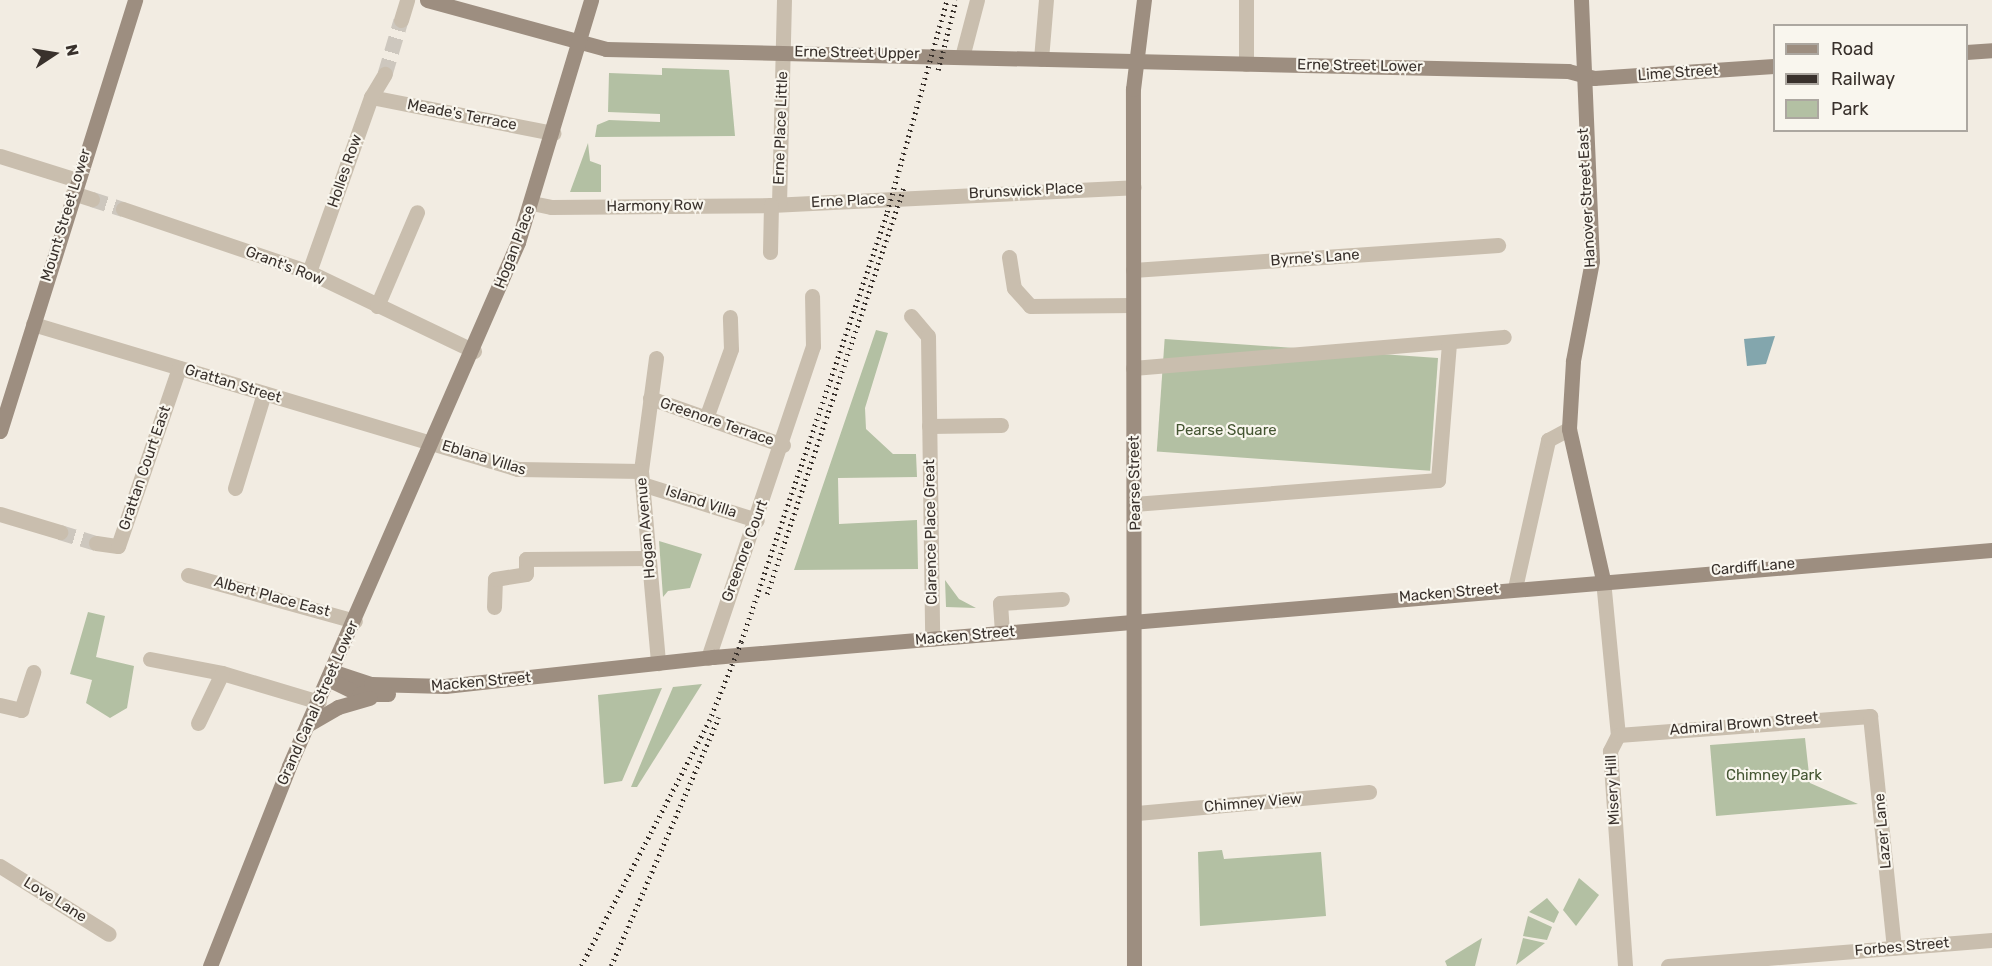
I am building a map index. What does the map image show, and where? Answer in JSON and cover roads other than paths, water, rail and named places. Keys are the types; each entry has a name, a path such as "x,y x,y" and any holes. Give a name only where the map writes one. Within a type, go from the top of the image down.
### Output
{"main road":[{"name":"Mount Street Lower","path":"0,431 135,0"},
{"name":"Erne Street Upper","path":"427,0 579,45 1136,63"},
{"name":"Hogan Place","path":"434,443 474,351 532,203 591,0"},
{"name":"Pearse Street","path":"1134,966 1137,620 1133,270 1136,63 1144,0"},
{"name":"Hanover Street East","path":"1581,0 1582,76 1592,261 1573,364 1569,429 1603,580"},
{"path":"1968,52 1992,50"},
{"name":"Erne Street Lower","path":"1136,63 1568,71 1582,76"},
{"name":"Lime Street","path":"1582,76 1773,66"},
{"name":"Grand Canal Street Lower","path":"210,966 307,725 332,676 434,443"},
{"name":"Cardiff Lane","path":"1515,588 1992,550"},
{"name":"Macken Street","path":"332,676 348,691 383,695 414,687 708,657 1515,588"},
{"name":"Macken Street","path":"332,676 371,684 414,687"},
{"path":"307,725 338,706 383,695"}],"street":[{"path":"402,20 407,0"},
{"name":"Erne Place Little","path":"770,252 775,205 784,0"},
{"path":"962,57 977,0"},
{"path":"1041,59 1046,0"},
{"path":"1246,0 1246,64"},
{"name":"Holles Row","path":"309,272 371,97 385,74"},
{"name":"Meade's Terrace","path":"371,97 553,133"},
{"path":"0,156 75,186 92,199"},
{"name":"Brunswick Place","path":"918,198 1134,187"},
{"name":"Erne Place","path":"775,205 918,198"},
{"name":"Harmony Row","path":"532,203 551,207 775,205"},
{"name":"Grant's Row","path":"123,209 309,272 380,308 474,351"},
{"path":"380,308 417,212"},
{"name":"Byrne's Lane","path":"1133,270 1498,245"},
{"path":"1009,257 1014,288 1029,306 1133,305"},
{"name":"Greenore Court","path":"708,657 783,445 813,346 812,296"},
{"name":"Clarence Place Great","path":"910,316 928,336 932,639"},
{"path":"706,418 731,349 730,317"},
{"name":"Grattan Street","path":"33,324 434,443"},
{"path":"1133,368 1504,337"},
{"path":"1134,504 1438,480 1449,343"},
{"name":"Hogan Avenue","path":"656,358 643,478 658,663"},
{"name":"Grattan Court East","path":"96,543 118,546 179,368"},
{"path":"235,488 264,393"},
{"name":"Greenore Terrace","path":"650,399 783,445"},
{"path":"929,426 1001,425"},
{"path":"1515,588 1548,440 1569,429"},
{"name":"Eblana Villas","path":"434,443 535,473 643,478"},
{"name":"Island Villa","path":"643,478 757,520"},
{"path":"0,514 60,532"},
{"path":"494,607 495,579 526,574 526,560 648,558"},
{"name":"Albert Place East","path":"188,575 355,621"},
{"name":"Misery Hill","path":"1603,580 1618,735 1610,751 1625,966"},
{"path":"1002,632 1000,603 1062,599"},
{"path":"150,659 222,673 319,702"},
{"path":"0,705 21,710 33,672"},
{"path":"198,723 222,673"},
{"name":"Admiral Brown Street","path":"1618,735 1870,716"},
{"name":"Lazer Lane","path":"1870,716 1894,948"},
{"name":"Chimney View","path":"1137,813 1369,792"},
{"name":"Love Lane","path":"0,866 110,934"},
{"name":"Forbes Street","path":"1668,966 1848,959 1894,948 1992,940"}],"water":[{"path":"1775,336 1766,364 1747,366 1744,339"}],"tunnel":[{"path":"385,74 401,20"},
{"path":"92,199 123,209"},
{"path":"60,532 96,543"}],"railway":[{"path":"581,966 709,721 741,642 887,212 947,0"},
{"path":"938,70 956,0"},
{"path":"767,594 904,188"},
{"path":"611,966 719,717"}],"park label":[{"name":"Pearse Square","path":"1226,431"},
{"name":"Chimney Park","path":"1774,776"}]}
